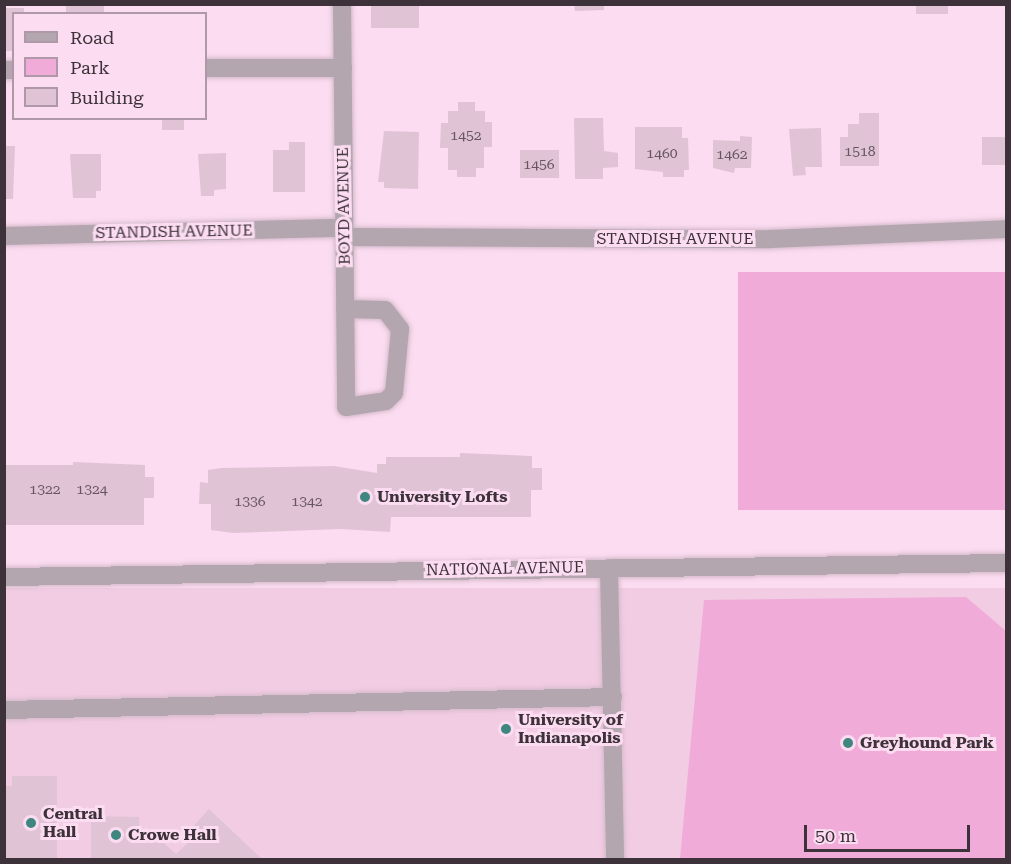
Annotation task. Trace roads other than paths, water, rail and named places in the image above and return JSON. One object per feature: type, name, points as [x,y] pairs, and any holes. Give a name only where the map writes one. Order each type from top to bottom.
[{"type":"street","name":"BOYD AVENUE","points":[[342,4],[343,232],[346,407],[386,400],[394,393],[400,328],[385,310],[345,309]]},
{"type":"street","points":[[207,68],[343,68]]},
{"type":"street","name":"STANDISH AVENUE","points":[[4,236],[343,232],[770,239],[1006,229]]},
{"type":"street","name":"NATIONAL AVENUE","points":[[4,577],[1006,563]]},
{"type":"street","points":[[609,568],[615,860]]},
{"type":"street","points":[[4,710],[613,698]]},
{"type":"place","name":"University Lofts","points":[[365,497]]},
{"type":"place","name":"University of Indianapolis","points":[[506,729]]},
{"type":"place","name":"Greyhound Park","points":[[848,743]]},
{"type":"place","name":"Central Hall","points":[[31,823]]},
{"type":"place","name":"Crowe Hall","points":[[116,835]]}]
